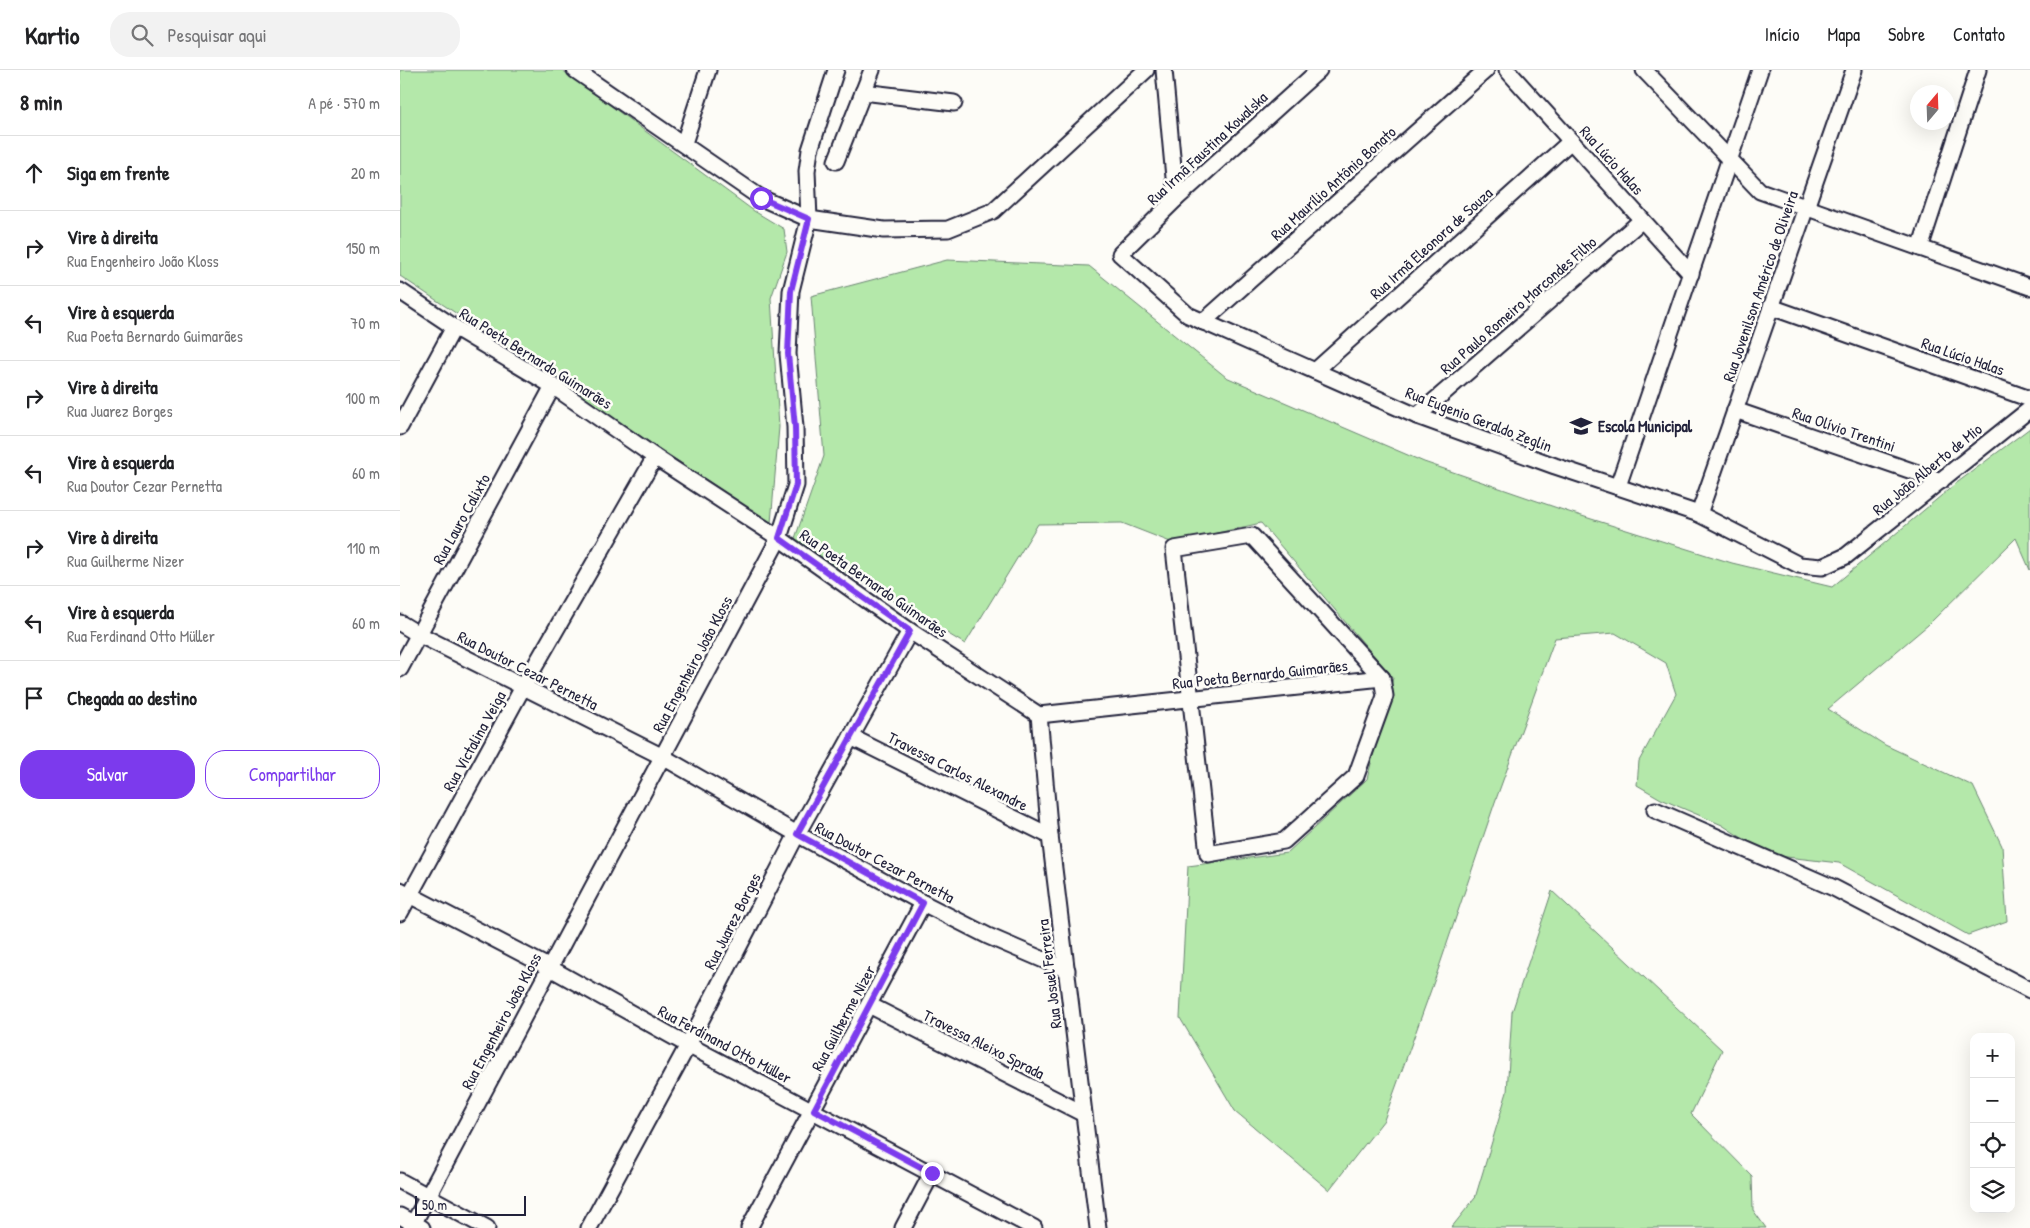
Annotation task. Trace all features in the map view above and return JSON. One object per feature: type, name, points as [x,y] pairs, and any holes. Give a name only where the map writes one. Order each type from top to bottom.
[{"type":"street","points":[[684,144],[708,70]]},
{"type":"street","name":"Rua Engenheiro João Kloss","points":[[416,1227],[428,1196],[779,538],[796,485],[795,427],[788,354],[791,291],[809,219],[807,171],[810,150],[836,70]]},
{"type":"street","points":[[836,161],[872,70]]},
{"type":"street","points":[[579,71],[761,198],[809,219],[884,230],[948,229],[993,211],[1146,70]]},
{"type":"street","points":[[1164,70],[1176,199]]},
{"type":"street","name":"Rua Irmã Faustina Kowalska","points":[[1120,254],[1176,199],[1319,70]]},
{"type":"street","name":"Rua Maurílio Antônio Bonato","points":[[1203,322],[1486,70]]},
{"type":"street","name":"Rua Lúcio Halas","points":[[1507,70],[1691,274]]},
{"type":"street","points":[[1644,70],[1760,191],[2030,287]]},
{"type":"street","points":[[1618,486],[1760,70]]},
{"type":"street","name":"Rua Jovenilson Américo de Oliveira","points":[[1699,514],[1854,70]]},
{"type":"street","points":[[1920,248],[1978,70]]},
{"type":"street","points":[[863,92],[954,104]]},
{"type":"street","name":"Rua Irmã Eleonora de Souza","points":[[1315,371],[1571,141]]},
{"type":"street","name":"Rua Paulo Romeiro Marcondes Filho","points":[[1417,416],[1642,220]]},
{"type":"street","name":"Rua Eugenio Geraldo Zeglin","points":[[1120,254],[1188,315],[1417,416],[1555,466],[1699,514],[1800,565],[1822,567],[1846,556]]},
{"type":"street","name":"Rua Poeta Bernardo Guimarães","points":[[400,291],[454,327],[553,386],[655,457],[779,538],[910,631],[1039,715],[1382,678]]},
{"type":"street","name":"Rua Lúcio Halas","points":[[1771,307],[2030,399]]},
{"type":"street","points":[[400,427],[454,327]]},
{"type":"street","name":"Rua Lauro Calixto","points":[[400,669],[553,386]]},
{"type":"street","name":"Rua João Alberto de Mio","points":[[1846,556],[2030,409]]},
{"type":"street","name":"Rua Olívio Trentini","points":[[1735,410],[1940,480]]},
{"type":"street","name":"Rua Victalina Veiga","points":[[400,913],[405,893],[655,457]]},
{"type":"street","points":[[1252,536],[1382,678],[1384,696],[1356,776],[1284,841],[1208,854],[1174,549],[1252,536]]},
{"type":"street","name":"Rua Doutor Cezar Pernetta","points":[[400,623],[418,634],[663,757],[797,834],[923,903],[988,936],[1067,970]]},
{"type":"street","name":"Rua Juarez Borges","points":[[589,1228],[688,1045],[797,834],[910,631]]},
{"type":"street","name":"Rua Josuel Ferreira","points":[[1039,715],[1050,836],[1067,970],[1082,1113],[1098,1228]]},
{"type":"street","name":"Travessa Carlos Alexandre","points":[[851,736],[1050,836]]},
{"type":"street","points":[[1654,810],[1834,888],[2030,990]]},
{"type":"street","name":"Rua Ferdinand Otto Müller","points":[[405,893],[550,968],[688,1045],[1034,1228]]},
{"type":"street","name":"Rua Guilherme Nizer","points":[[749,1228],[814,1110],[923,903]]},
{"type":"street","name":"Travessa Aleixo Sprada","points":[[869,1005],[1082,1113]]},
{"type":"street","points":[[903,1228],[932,1173]]},
{"type":"street","points":[[400,1182],[487,1228]]},
{"type":"street","points":[[400,1216],[416,1227]]},
{"type":"green space","points":[[400,70],[562,70],[754,211],[784,229],[787,252],[771,298],[779,427],[771,523],[400,276]]},
{"type":"green space","points":[[947,260],[1089,266],[1226,377],[1424,462],[1569,512],[1732,563],[1832,587],[1954,485],[2030,428],[2030,570],[2016,538],[1928,625],[1828,709],[1885,745],[1973,786],[2002,846],[2007,921],[1968,935],[1839,863],[1778,856],[1756,847],[1722,825],[1661,799],[1637,785],[1639,761],[1676,694],[1666,663],[1615,633],[1555,638],[1495,802],[1436,976],[1384,1120],[1329,1190],[1235,1111],[1180,1018],[1188,866],[1287,853],[1367,779],[1393,678],[1261,523],[1173,543],[1122,523],[1038,524],[965,644],[794,541],[824,456],[811,296]]},
{"type":"green space","points":[[1552,891],[1722,1050],[1691,1114],[1752,1176],[1753,1210],[1766,1228],[1451,1228],[1475,1198],[1507,1092],[1512,1012]]},
{"type":"place","name":"Escola Municipal","points":[[1581,426]]},
{"type":"route","points":[[761,198],[809,219],[791,291],[788,354],[795,427],[796,485],[779,538],[910,631],[797,834],[923,903],[814,1110],[932,1173]]}]
